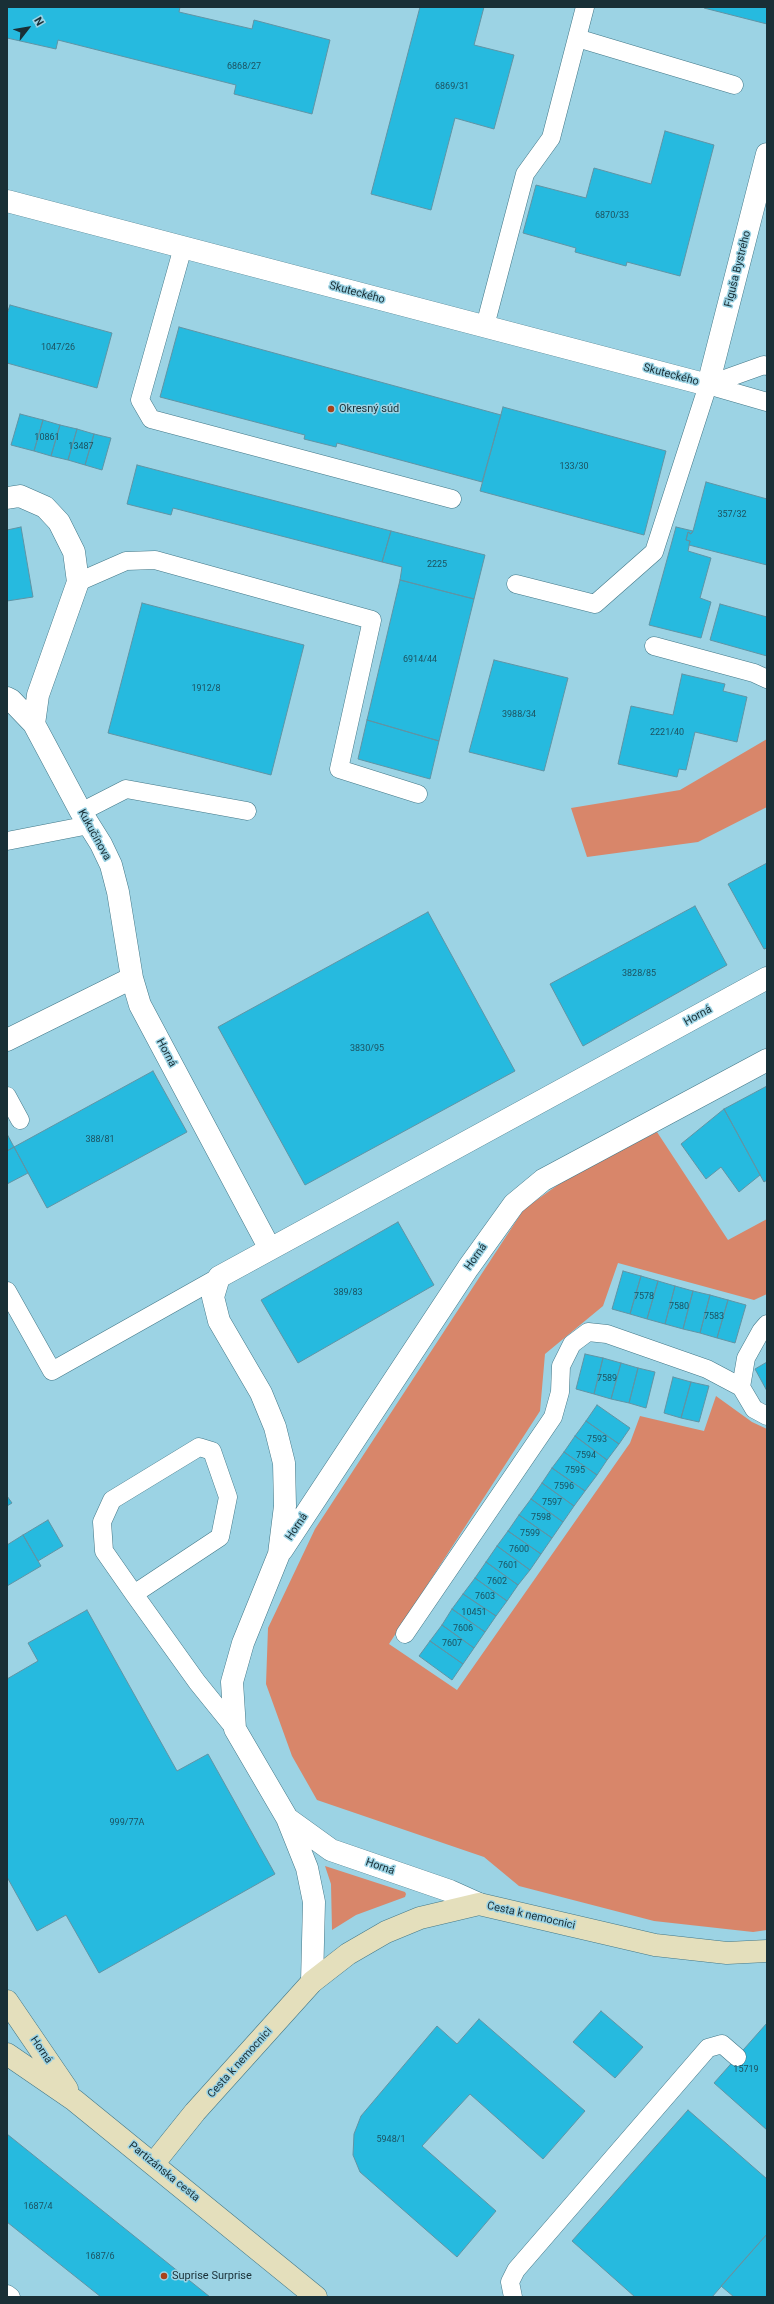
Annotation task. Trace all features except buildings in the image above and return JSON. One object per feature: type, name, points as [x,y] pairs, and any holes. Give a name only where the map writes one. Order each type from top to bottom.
[{"type":"street","name":"Figuša Bystrého","points":[[708,384],[767,154]]},
{"type":"street","name":"Skuteckého","points":[[7,201],[708,384]]},
{"type":"street","points":[[7,498],[20,496],[45,507],[59,522],[74,552],[78,582],[38,695],[34,724]]},
{"type":"street","name":"Kukučínova","points":[[7,698],[11,700],[34,724],[111,866],[118,892],[132,978]]},
{"type":"street","points":[[7,1040],[132,978]]},
{"type":"street","name":"Horná","points":[[132,978],[140,1005],[270,1249]]},
{"type":"street","name":"Horná","points":[[279,1554],[285,1506],[284,1464],[275,1427],[261,1393],[219,1321],[213,1297],[219,1277],[767,978]]},
{"type":"street","name":"Horná","points":[[312,1982],[314,1902],[307,1868],[287,1818],[235,1729],[232,1682],[243,1643],[279,1554],[468,1268],[514,1204],[543,1180],[767,1060]]},
{"type":"street","name":"Horná","points":[[287,1818],[331,1850],[450,1891],[479,1904]]},
{"type":"street","name":"Cesta k nemocnici","points":[[154,2163],[195,2112],[312,1982],[348,1954],[386,1932],[420,1918],[479,1904],[655,1945],[727,1953],[767,1951]]},
{"type":"street","name":"Horná","points":[[7,2001],[74,2100]]},
{"type":"street","name":"Partizánska cesta","points":[[7,2054],[74,2100],[154,2163],[316,2297]]},
{"type":"lane","points":[[485,326],[525,174],[551,138],[584,7]]},
{"type":"lane","points":[[577,38],[734,85]]},
{"type":"lane","points":[[183,247],[140,400],[151,419],[452,499]]},
{"type":"lane","points":[[708,384],[764,365],[767,366]]},
{"type":"lane","points":[[708,384],[767,402]]},
{"type":"lane","points":[[516,584],[595,604],[654,552],[708,384]]},
{"type":"lane","points":[[78,582],[126,561],[155,560],[372,620],[339,769],[418,794]]},
{"type":"lane","points":[[654,646],[754,673],[767,678]]},
{"type":"lane","points":[[7,841],[85,819],[126,789],[247,811]]},
{"type":"lane","points":[[7,1096],[20,1120]]},
{"type":"lane","points":[[7,1291],[52,1371],[219,1277]]},
{"type":"lane","points":[[741,1387],[746,1358],[761,1331],[767,1324]]},
{"type":"lane","points":[[405,1634],[553,1417],[560,1392],[561,1366],[572,1344],[588,1332],[607,1334],[707,1369],[741,1387],[754,1409],[767,1416]]},
{"type":"lane","points":[[134,1594],[220,1537],[228,1497],[212,1451],[199,1447],[112,1500],[102,1522],[104,1552],[134,1594],[197,1682],[235,1729]]},
{"type":"lane","points":[[512,2297],[510,2282],[516,2270],[708,2048],[722,2044],[737,2057]]},
{"type":"lane","points":[[7,2294],[11,2297]]},
{"type":"shaded area","points":[[767,739],[767,807],[698,842],[587,857],[571,808],[680,790]]},
{"type":"shaded area","points":[[657,1132],[728,1240],[767,1219],[767,1294],[754,1300],[618,1263],[603,1306],[545,1354],[540,1411],[389,1644],[457,1690],[630,1443],[640,1416],[704,1431],[716,1396],[752,1422],[767,1429],[767,1930],[753,1932],[654,1921],[519,1886],[484,1857],[317,1800],[292,1756],[266,1684],[268,1628],[315,1529],[524,1209],[569,1177]]},
{"type":"shaded area","points":[[325,1866],[405,1892],[405,1897],[356,1915],[332,1930],[331,1884]]},
{"type":"place","name":"Okresný súd","points":[[331,409]]},
{"type":"place","name":"Suprise Surprise","points":[[164,2276]]}]
